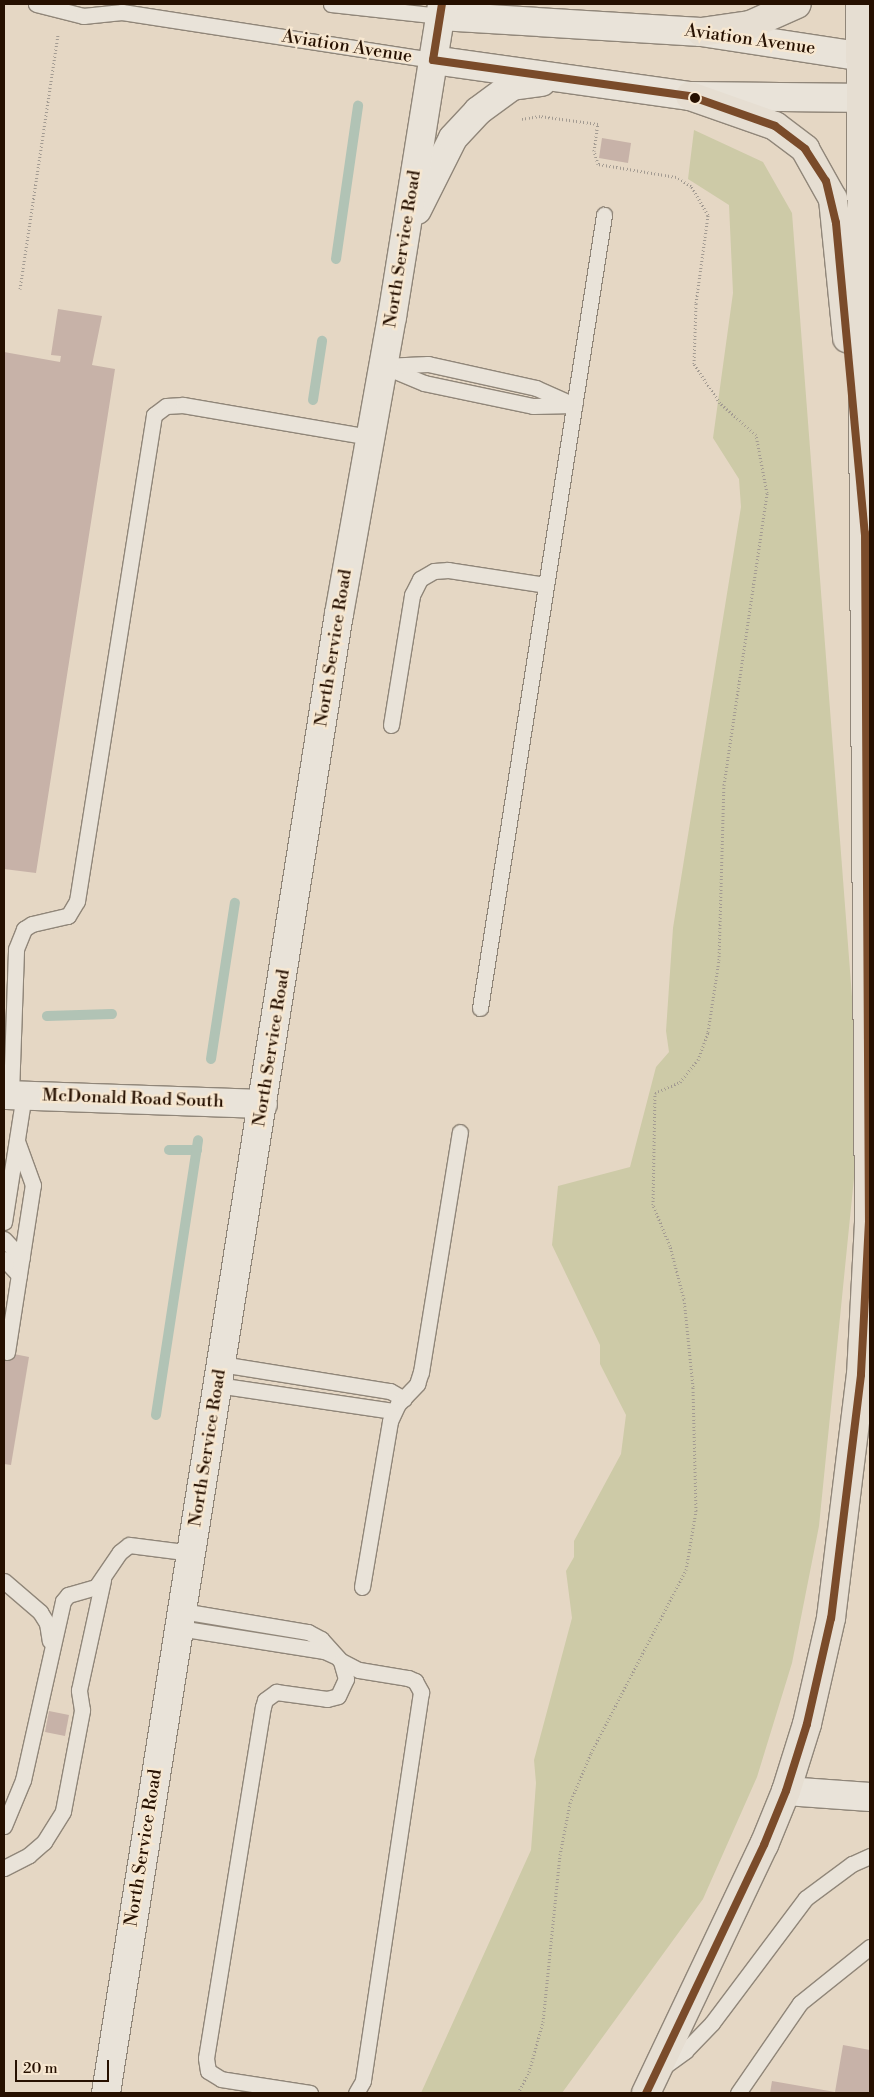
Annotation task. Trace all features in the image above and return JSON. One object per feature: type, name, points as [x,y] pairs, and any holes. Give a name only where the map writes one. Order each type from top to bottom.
[{"type":"main road","points":[[701,32],[750,25],[797,4]]},
{"type":"main road","points":[[646,2093],[659,2070],[744,1890],[786,1791],[807,1724],[831,1618],[861,1374],[870,1223],[865,533],[866,58],[860,4]]},
{"type":"main road","points":[[690,96],[786,133],[805,149],[826,181],[836,223],[865,533]]},
{"type":"street","points":[[533,4],[584,25]]},
{"type":"street","name":"Aviation Avenue","points":[[441,10],[584,25],[701,32],[866,58]]},
{"type":"street","name":"North Service Road","points":[[106,2093],[338,624],[406,233],[441,10]]},
{"type":"street","name":"Aviation Avenue","points":[[433,60],[690,96],[866,97]]},
{"type":"street","points":[[406,233],[453,138],[478,111],[512,86],[569,78]]},
{"type":"street","name":"McDonald Road South","points":[[13,1095],[263,1104]]},
{"type":"street","points":[[786,1791],[870,1797]]},
{"type":"lane","points":[[36,4],[57,12],[83,16],[122,12]]},
{"type":"lane","points":[[105,4],[122,12]]},
{"type":"lane","name":"Aviation Avenue","points":[[331,4],[441,10]]},
{"type":"lane","name":"Aviation Avenue","points":[[122,12],[433,60]]},
{"type":"lane","points":[[480,1008],[604,215]]},
{"type":"lane","points":[[383,366],[424,383],[533,406],[574,405]]},
{"type":"lane","points":[[7,1352],[33,1186],[17,1141],[13,1095],[16,949],[24,929],[32,924],[68,916],[77,901],[154,415],[166,406],[183,405],[370,437]]},
{"type":"lane","points":[[391,725],[412,595],[420,579],[434,570],[448,570],[546,585]]},
{"type":"lane","points":[[362,1588],[393,1411],[417,1384],[421,1372],[460,1132]]},
{"type":"lane","points":[[4,1162],[17,1141]]},
{"type":"lane","points":[[17,1141],[5,1204],[4,1220],[25,1241]]},
{"type":"lane","points":[[5,1204],[28,1225]]},
{"type":"lane","points":[[4,1239],[22,1258]]},
{"type":"lane","points":[[4,1259],[19,1275]]},
{"type":"lane","points":[[219,1375],[390,1391],[404,1399]]},
{"type":"lane","points":[[219,1375],[393,1411]]},
{"type":"lane","points":[[4,1826],[23,1780],[64,1600],[68,1595],[96,1587],[103,1580],[120,1552],[129,1545],[192,1553]]},
{"type":"lane","points":[[4,1868],[29,1855],[44,1842],[63,1811],[82,1710],[79,1690],[103,1580]]},
{"type":"lane","points":[[4,1581],[40,1612],[47,1623],[51,1655]]},
{"type":"lane","points":[[181,1619],[308,1632],[321,1639],[339,1660],[346,1679],[338,1696],[327,1699],[276,1692],[265,1700],[206,2058],[208,2071],[221,2079],[310,2093]]},
{"type":"lane","points":[[339,1660],[359,1670],[408,1678],[415,1681],[421,1692],[363,2081],[356,2093]]},
{"type":"lane","points":[[659,2070],[685,2051],[712,2023],[806,1898],[852,1864],[870,1856]]},
{"type":"lane","points":[[738,2093],[800,2003],[870,1947]]},
{"type":"path","points":[[20,289],[59,30]]},
{"type":"path","points":[[516,119],[540,116],[598,124],[594,152],[598,164],[676,177],[691,186],[708,215],[696,303],[694,364],[720,403],[756,435],[767,493],[724,785],[719,960],[708,1032],[698,1060],[680,1082],[655,1093],[653,1205],[670,1246],[684,1299],[693,1387],[696,1511],[686,1570],[591,1753],[570,1803],[560,1855],[543,2022],[529,2072],[518,2093]]},
{"type":"shaded area","points":[[694,130],[763,162],[792,213],[854,1023],[854,1178],[819,1526],[792,1663],[757,1777],[703,1899],[562,2093],[421,2093],[531,1850],[536,1783],[534,1760],[572,1618],[566,1571],[574,1557],[574,1541],[621,1454],[626,1415],[600,1364],[600,1345],[552,1245],[558,1186],[630,1167],[656,1067],[669,1052],[666,1031],[673,928],[741,507],[739,479],[713,438],[733,293],[729,205],[688,179]]},
{"type":"building","points":[[602,138],[631,143],[628,163],[599,158]]},
{"type":"building","points":[[58,309],[102,316],[92,365],[115,369],[36,873],[4,869],[4,352],[60,362],[61,356],[51,355]]},
{"type":"building","points":[[4,1352],[29,1357],[11,1465],[4,1464]]},
{"type":"building","points":[[49,1711],[69,1715],[65,1736],[45,1732]]},
{"type":"building","points":[[843,2045],[870,2050],[870,2093],[770,2093],[772,2081],[835,2092]]},
{"type":"waterway","points":[[336,259],[358,106]]},
{"type":"waterway","points":[[313,400],[322,341]]},
{"type":"waterway","points":[[211,1059],[235,903]]},
{"type":"waterway","points":[[47,1016],[112,1014]]},
{"type":"waterway","points":[[156,1415],[198,1140]]},
{"type":"waterway","points":[[169,1150],[197,1150]]},
{"type":"transit line","points":[[433,60],[442,4]]},
{"type":"transit line","points":[[433,60],[690,96],[775,126],[805,149],[826,181],[836,223],[865,533],[869,1221],[861,1375],[831,1618],[807,1724],[786,1791],[764,1845],[646,2093]]}]
